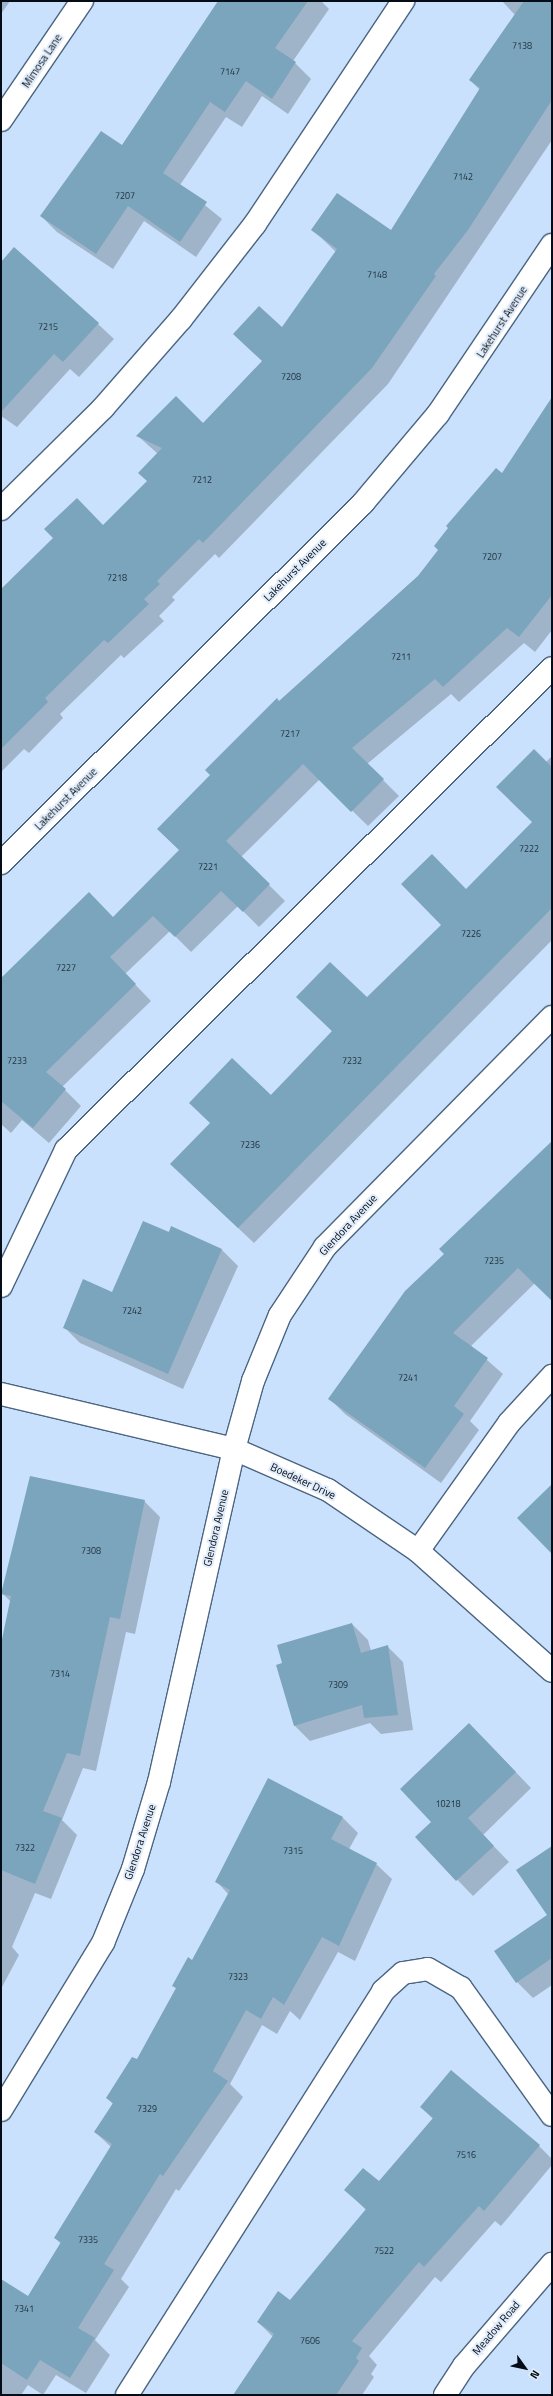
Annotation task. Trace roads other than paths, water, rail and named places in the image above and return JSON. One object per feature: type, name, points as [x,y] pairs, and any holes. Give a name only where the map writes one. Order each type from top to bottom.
[{"type":"street","name":"Mimosa Lane","points":[[1,120],[82,1]]},
{"type":"street","points":[[1,509],[103,408],[186,313],[255,224],[403,1]]},
{"type":"street","name":"Lakehurst Avenue","points":[[1,864],[363,503],[438,414],[552,245]]},
{"type":"street","points":[[1,1286],[66,1150],[552,668]]},
{"type":"street","name":"Glendora Avenue","points":[[1,2110],[103,1942],[133,1869],[159,1782],[234,1449],[253,1381],[280,1315],[325,1247],[552,1017]]},
{"type":"street","points":[[418,1550],[509,1423],[552,1376]]},
{"type":"street","name":"Boedeker Drive","points":[[1,1394],[234,1449],[328,1490],[418,1550],[552,1671]]},
{"type":"street","points":[[127,2395],[383,1991],[403,1973],[428,1969],[461,1988],[552,2115]]},
{"type":"street","name":"Meadow Road","points":[[445,2395],[469,2360],[552,2264]]}]
